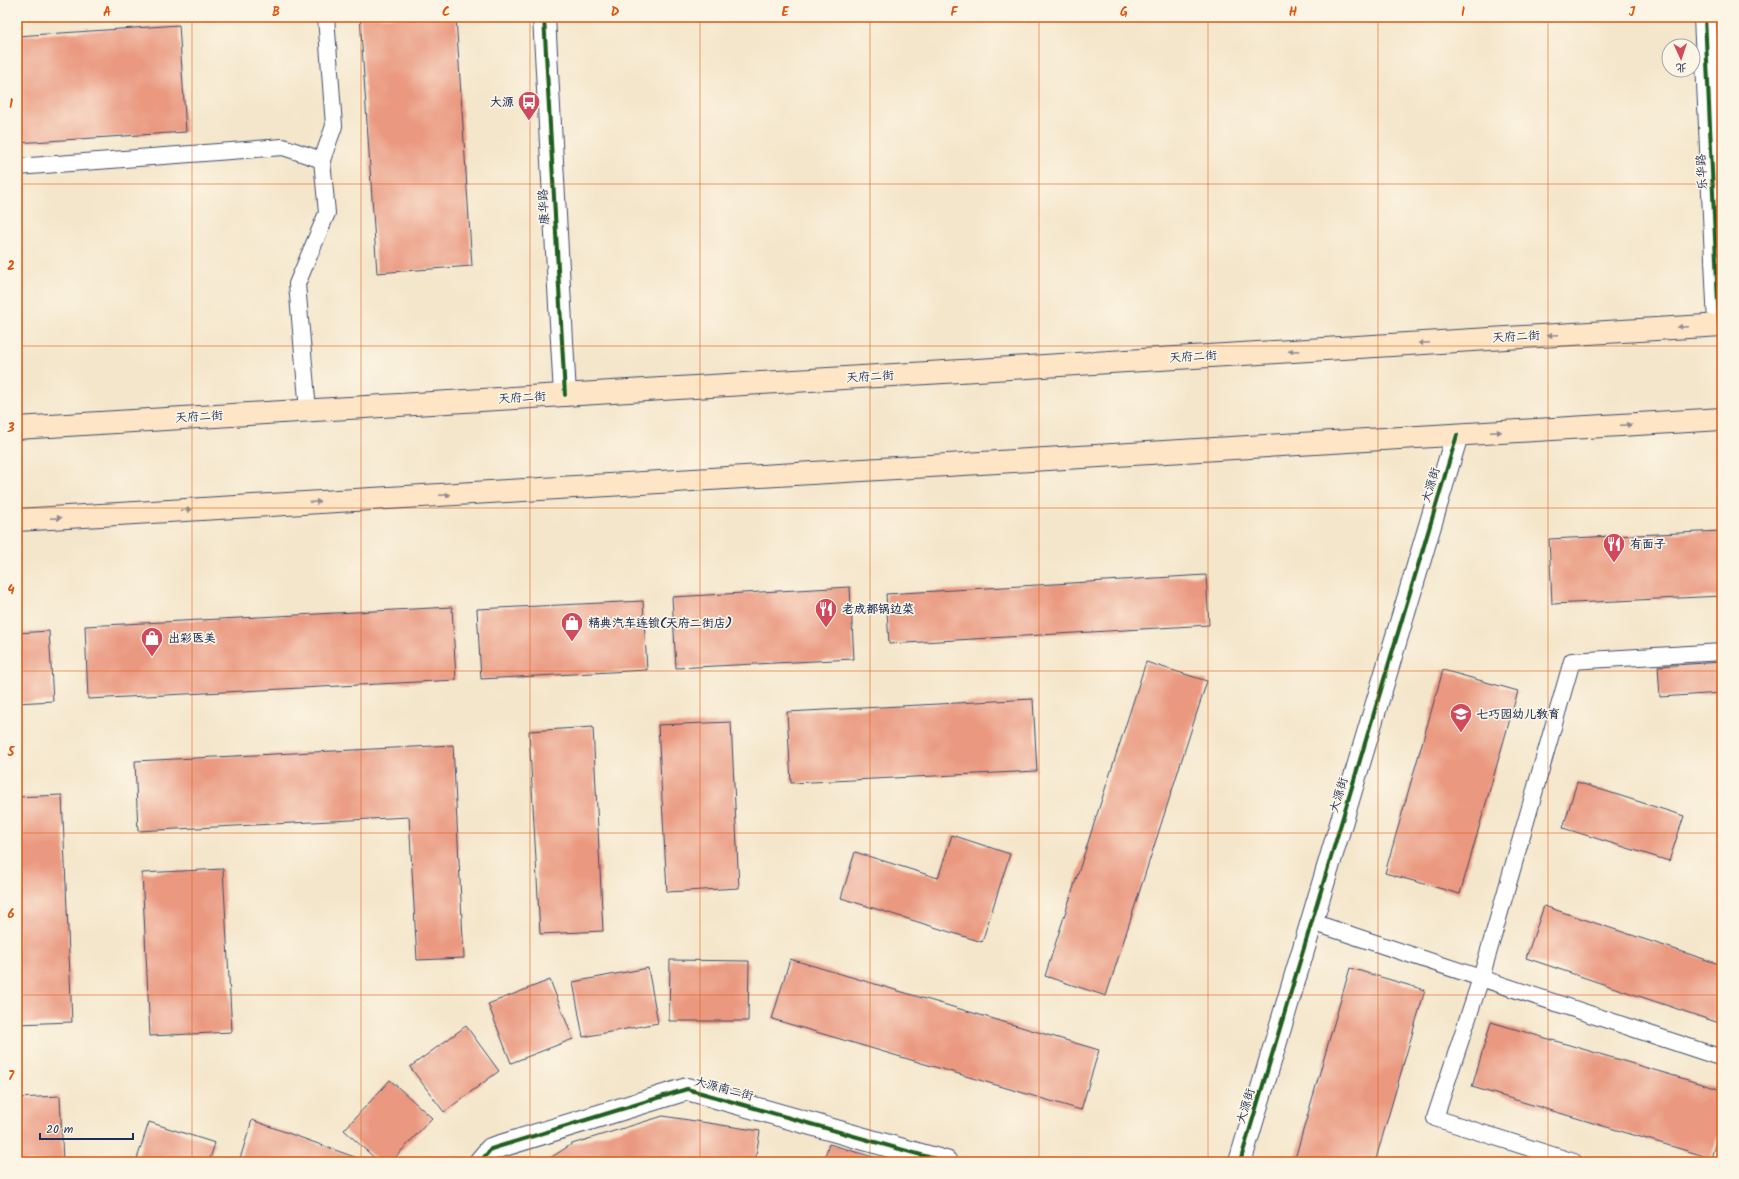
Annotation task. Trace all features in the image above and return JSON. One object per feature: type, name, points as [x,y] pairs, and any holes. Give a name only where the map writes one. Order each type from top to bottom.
[{"type":"main road","name":"天府二街","points":[[17,428],[1721,325]]},
{"type":"main road","points":[[17,520],[1722,419]]},
{"type":"street","name":"康华路","points":[[544,17],[565,395]]},
{"type":"street","name":"乐华路","points":[[1705,17],[1721,325]]},
{"type":"street","name":"大源街","points":[[1240,1162],[1457,435]]},
{"type":"street","name":"大源南二街","points":[[480,1162],[491,1150],[687,1089],[946,1162]]},
{"type":"lane","points":[[308,411],[298,284],[327,213],[322,160],[334,126],[326,17]]},
{"type":"lane","points":[[17,167],[283,147],[322,160]]},
{"type":"lane","points":[[1574,1162],[1436,1118],[1481,978],[1572,661],[1722,652]]},
{"type":"lane","points":[[1312,922],[1722,1058]]},
{"type":"building","points":[[360,17],[456,17],[472,266],[377,273]]},
{"type":"building","points":[[179,25],[186,132],[17,143],[17,36]]},
{"type":"building","points":[[1722,531],[1722,596],[1552,604],[1549,539]]},
{"type":"building","points":[[1206,575],[1209,625],[889,644],[886,594]]},
{"type":"building","points":[[850,587],[854,659],[676,668],[672,597]]},
{"type":"building","points":[[643,601],[647,670],[481,679],[477,609]]},
{"type":"building","points":[[452,607],[456,680],[88,699],[85,626]]},
{"type":"building","points":[[49,631],[53,701],[17,703],[17,633]]},
{"type":"building","points":[[1146,662],[1207,681],[1106,996],[1045,976]]},
{"type":"building","points":[[1722,662],[1722,693],[1660,697],[1658,666]]},
{"type":"building","points":[[1443,670],[1518,691],[1460,894],[1385,873]]},
{"type":"building","points":[[1033,699],[1037,771],[791,783],[787,712]]},
{"type":"building","points":[[731,722],[739,888],[667,892],[658,725]]},
{"type":"building","points":[[593,727],[603,931],[540,934],[529,731]]},
{"type":"building","points":[[453,745],[464,958],[417,960],[409,817],[138,831],[135,761]]},
{"type":"building","points":[[1577,782],[1684,816],[1669,861],[1563,828]]},
{"type":"building","points":[[62,795],[72,1022],[17,1024],[17,797]]},
{"type":"building","points":[[952,835],[1010,854],[982,942],[841,898],[855,852],[938,878]]},
{"type":"building","points":[[223,869],[232,1032],[150,1036],[142,873]]},
{"type":"building","points":[[1544,906],[1719,964],[1722,955],[1722,1024],[1526,958]]},
{"type":"building","points":[[790,959],[1099,1050],[1081,1110],[772,1019]]},
{"type":"building","points":[[670,960],[749,961],[748,1021],[669,1021]]},
{"type":"building","points":[[648,968],[658,1023],[583,1037],[573,982]]},
{"type":"building","points":[[1350,968],[1425,990],[1375,1162],[1294,1162]]},
{"type":"building","points":[[550,980],[573,1039],[511,1063],[488,1004]]},
{"type":"building","points":[[1491,1022],[1722,1090],[1722,1122],[1711,1158],[1472,1087]]},
{"type":"building","points":[[466,1026],[499,1071],[444,1112],[410,1067]]},
{"type":"building","points":[[390,1080],[432,1118],[391,1162],[379,1162],[344,1130]]},
{"type":"building","points":[[60,1096],[63,1162],[17,1162],[17,1098]]},
{"type":"building","points":[[663,1116],[760,1131],[755,1162],[544,1162],[572,1144]]},
{"type":"building","points":[[252,1120],[360,1159],[359,1162],[239,1162]]},
{"type":"building","points":[[149,1122],[215,1143],[209,1162],[136,1162]]},
{"type":"building","points":[[829,1144],[890,1162],[823,1162]]},
{"type":"cycle path","points":[[544,17],[565,395]]},
{"type":"cycle path","points":[[1705,17],[1719,325]]},
{"type":"cycle path","points":[[1240,1162],[1457,435]]},
{"type":"cycle path","points":[[480,1162],[491,1149],[687,1089],[946,1162]]},
{"type":"place","name":"大源","points":[[529,122]]},
{"type":"place","name":"有面子","points":[[1614,564]]},
{"type":"place","name":"老成都锅边菜","points":[[826,628]]},
{"type":"place","name":"精典汽车连锁(天府二街店)","points":[[572,642]]},
{"type":"place","name":"出彩医美","points":[[152,658]]},
{"type":"place","name":"七巧园幼儿教育","points":[[1461,734]]}]
